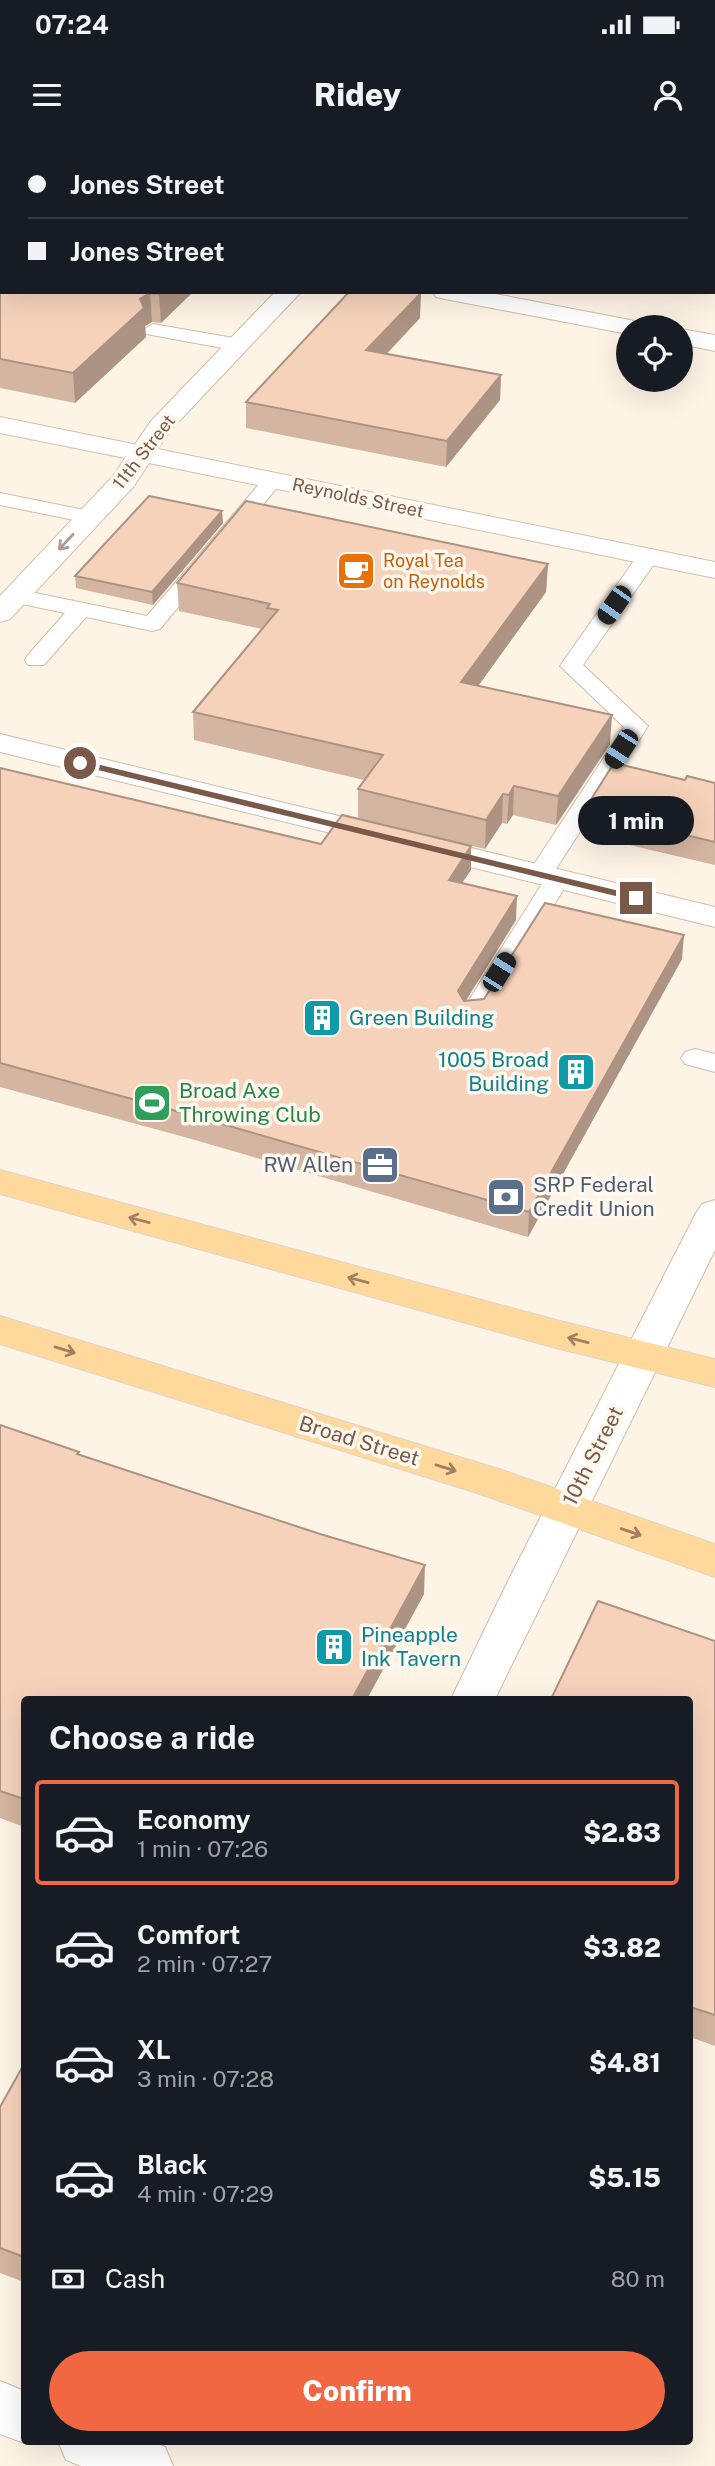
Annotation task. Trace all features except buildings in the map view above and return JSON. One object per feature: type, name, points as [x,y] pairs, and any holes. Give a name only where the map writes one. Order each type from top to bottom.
[{"type":"main road","points":[[0,1182],[715,1373]]},
{"type":"main road","name":"Broad Street","points":[[0,1330],[474,1477],[715,1561]]},
{"type":"street","name":"11th Street","points":[[8,604],[124,480],[160,427],[287,294]]},
{"type":"street","points":[[455,294],[616,324]]},
{"type":"street","points":[[693,339],[715,343]]},
{"type":"street","name":"Reynolds Street","points":[[0,425],[715,570]]},
{"type":"street","points":[[0,743],[715,917]]},
{"type":"street","name":"10th Street","points":[[474,1696],[715,1213]]},
{"type":"street","points":[[0,2407],[21,2416]]},
{"type":"lane","points":[[153,330],[239,345]]},
{"type":"lane","points":[[8,604],[81,609],[152,624],[273,480]]},
{"type":"lane","points":[[0,499],[89,517]]},
{"type":"lane","points":[[472,1016],[636,726],[571,666],[648,557]]},
{"type":"lane","points":[[36,660],[81,609]]},
{"type":"place","name":"Royal Tea on Reynolds","points":[[356,571]]},
{"type":"place","name":"Green Building","points":[[322,1018]]},
{"type":"place","name":"1005 Broad Building","points":[[576,1072]]},
{"type":"place","name":"Broad Axe Throwing Club","points":[[152,1103]]},
{"type":"place","name":"RW Allen","points":[[380,1165]]},
{"type":"place","name":"SRP Federal Credit Union","points":[[506,1197]]},
{"type":"place","name":"Pineapple Ink Tavern","points":[[334,1647]]},
{"type":"route","points":[[80,763],[636,898]]}]
